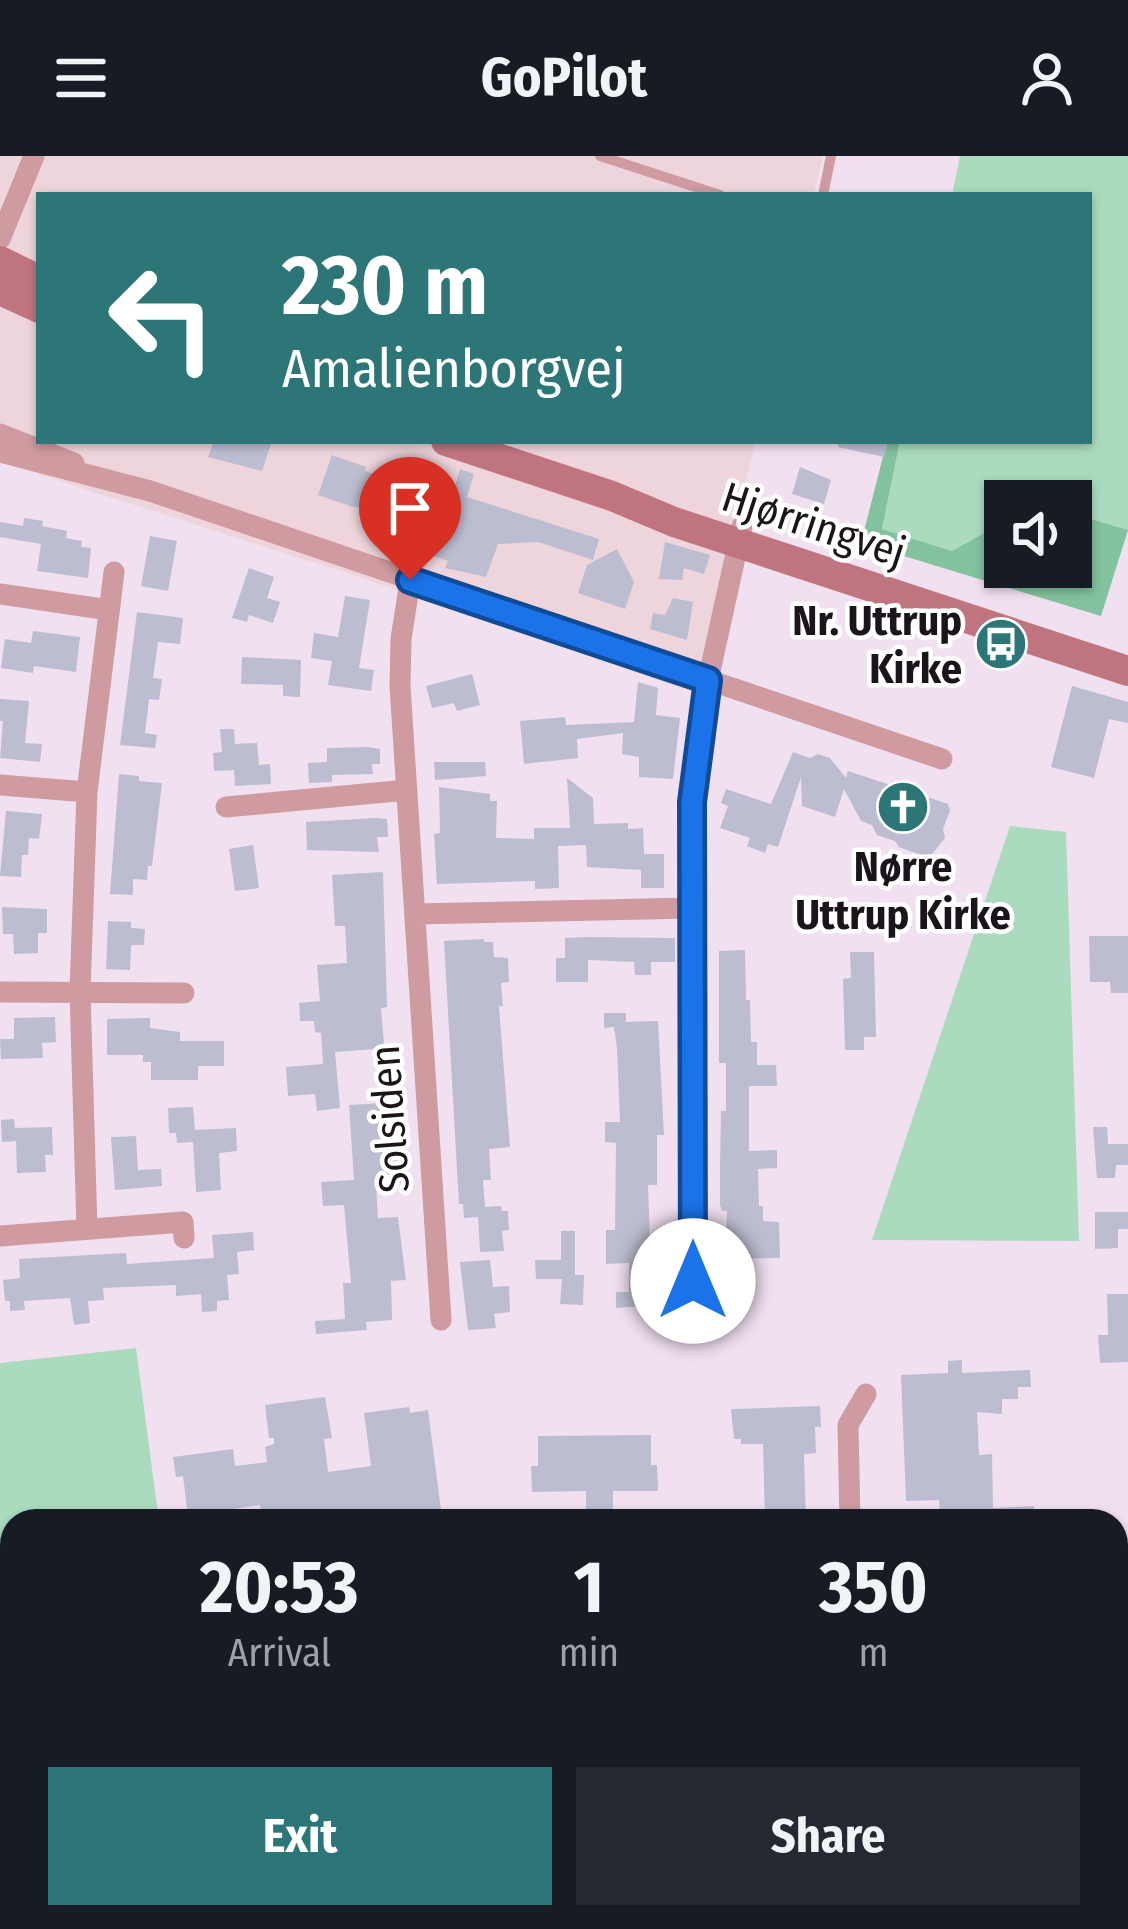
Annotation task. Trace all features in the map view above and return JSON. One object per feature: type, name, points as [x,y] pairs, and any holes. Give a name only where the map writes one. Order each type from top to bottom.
[{"type":"main road","points":[[2,256],[36,278]]},
{"type":"main road","points":[[2,256],[36,304]]},
{"type":"main road","name":"Hjørringvej","points":[[455,444],[1128,652]]},
{"type":"main road","name":"Hjørringvej","points":[[741,535],[1128,671]]},
{"type":"street","points":[[2,256],[34,156]]},
{"type":"street","points":[[0,434],[46,449],[102,476],[942,759]]},
{"type":"street","points":[[0,452],[102,476]]},
{"type":"street","points":[[693,1281],[692,802],[708,680],[741,535]]},
{"type":"street","points":[[87,1229],[80,992],[87,792],[114,572]]},
{"type":"street","name":"Solsiden","points":[[410,580],[401,638],[407,790],[441,1320]]},
{"type":"street","points":[[0,594],[109,610]]},
{"type":"street","points":[[0,785],[87,792]]},
{"type":"street","points":[[226,807],[407,790]]},
{"type":"street","points":[[415,914],[691,908]]},
{"type":"street","points":[[0,992],[184,993]]},
{"type":"street","points":[[0,1236],[183,1222],[184,1238]]},
{"type":"street","points":[[850,1509],[848,1425],[866,1394]]},
{"type":"lane","points":[[600,156],[711,192]]},
{"type":"lane","points":[[824,192],[831,156]]},
{"type":"shaded area","points":[[0,156],[823,156],[815,192],[36,192],[36,444],[755,444],[693,692],[347,573],[0,462]]},
{"type":"green space","points":[[960,156],[1128,156],[1128,530],[1092,519],[1092,480],[984,480],[984,533],[952,551],[882,529],[899,444],[1092,444],[1092,192],[953,192]]},
{"type":"green space","points":[[886,444],[899,444],[882,529],[952,551],[984,533],[984,580],[861,543]]},
{"type":"green space","points":[[1092,519],[1128,530],[1101,616],[1009,588],[1092,588]]},
{"type":"green space","points":[[1010,826],[1066,832],[1079,1241],[872,1240]]},
{"type":"green space","points":[[136,1348],[157,1509],[0,1509],[0,1363]]},
{"type":"building","points":[[213,444],[271,444],[262,471],[208,457]]},
{"type":"building","points":[[838,444],[887,444],[884,457]]},
{"type":"building","points":[[332,455],[451,499],[460,469],[474,474],[467,497],[599,539],[593,560],[538,542],[498,544],[486,577],[445,568],[448,561],[405,546],[416,512],[363,494],[359,507],[318,495]]},
{"type":"building","points":[[800,467],[831,480],[824,504],[792,494]]},
{"type":"building","points":[[24,518],[67,531],[66,538],[91,548],[88,578],[37,571],[41,544],[0,537],[0,522],[23,526]]},
{"type":"building","points":[[150,536],[177,541],[168,591],[141,586]]},
{"type":"building","points":[[665,542],[710,555],[704,574],[684,568],[682,580],[659,579]]},
{"type":"building","points":[[617,549],[634,582],[625,609],[578,593],[587,565]]},
{"type":"building","points":[[249,568],[274,577],[267,598],[280,602],[273,623],[249,615],[247,622],[232,618]]},
{"type":"building","points":[[345,596],[370,600],[359,668],[374,670],[371,691],[328,685],[332,661],[311,658],[314,633],[338,637]]},
{"type":"building","points":[[673,598],[693,602],[687,640],[650,629],[653,613],[665,615]]},
{"type":"building","points":[[137,612],[183,618],[180,644],[158,642],[153,678],[162,679],[159,700],[149,699],[145,733],[157,735],[155,748],[120,745]]},
{"type":"building","points":[[33,631],[80,637],[76,672],[34,666],[33,673],[1,668],[5,639],[31,643]]},
{"type":"building","points":[[242,657],[301,660],[300,697],[283,696],[283,685],[241,684]]},
{"type":"building","points":[[472,674],[480,705],[457,711],[454,703],[432,708],[426,686]]},
{"type":"building","points":[[638,682],[658,688],[656,715],[680,718],[673,779],[639,777],[639,757],[622,754],[623,733],[577,739],[578,758],[524,764],[520,721],[565,717],[566,725],[634,722]]},
{"type":"building","points":[[1072,686],[1128,702],[1128,723],[1109,719],[1094,778],[1051,767]]},
{"type":"building","points":[[0,699],[29,701],[25,743],[42,744],[40,762],[0,758]]},
{"type":"building","points":[[220,729],[234,729],[235,744],[257,743],[259,765],[270,764],[271,784],[235,786],[234,770],[214,771],[213,753],[222,752]]},
{"type":"building","points":[[327,748],[380,749],[380,764],[372,764],[373,774],[332,775],[332,782],[309,783],[308,763],[327,762]]},
{"type":"building","name":"Nørre Uttrup Kirke","points":[[793,752],[830,758],[846,778],[848,771],[948,804],[945,838],[929,858],[899,847],[861,821],[844,789],[835,817],[802,806],[801,777],[778,847],[768,844],[765,853],[747,846],[750,838],[720,828],[728,806],[721,803],[726,789],[771,804]]},
{"type":"building","points":[[434,762],[485,762],[486,776],[435,780]]},
{"type":"building","points":[[119,774],[162,783],[152,866],[148,866],[147,880],[133,879],[133,895],[110,894]]},
{"type":"building","points":[[567,778],[593,798],[594,824],[628,823],[628,829],[643,828],[644,854],[664,854],[664,888],[641,888],[641,870],[587,867],[586,845],[558,846],[559,888],[535,889],[535,881],[437,884],[434,834],[440,833],[439,787],[490,794],[490,801],[497,801],[496,838],[534,839],[534,828],[570,828]]},
{"type":"building","points":[[6,811],[42,814],[39,839],[29,838],[28,855],[22,855],[21,877],[0,876]]},
{"type":"building","points":[[387,819],[388,837],[377,837],[379,852],[307,850],[306,822]]},
{"type":"building","points":[[253,845],[259,888],[235,891],[229,849]]},
{"type":"building","points":[[383,872],[384,1045],[335,1052],[340,1108],[317,1111],[315,1094],[288,1096],[286,1067],[323,1064],[321,1033],[315,1032],[314,1021],[300,1021],[299,1003],[320,1001],[317,965],[347,963],[345,926],[335,926],[332,875]]},
{"type":"building","points":[[2,907],[47,909],[47,933],[38,933],[38,953],[14,954],[13,934],[3,934]]},
{"type":"building","points":[[108,921],[131,922],[131,928],[145,929],[144,945],[131,945],[130,970],[106,969]]},
{"type":"building","points":[[1089,936],[1128,936],[1128,993],[1111,993],[1110,982],[1090,982]]},
{"type":"building","points":[[565,938],[675,938],[675,962],[651,962],[651,975],[635,975],[634,962],[588,960],[588,982],[556,982],[556,958],[565,958]]},
{"type":"building","points":[[444,941],[493,942],[494,957],[508,958],[509,982],[501,983],[503,1006],[499,1006],[510,1147],[489,1149],[491,1180],[483,1180],[485,1207],[501,1206],[508,1211],[509,1230],[502,1231],[504,1251],[480,1252],[478,1217],[464,1218],[463,1204],[459,1204]]},
{"type":"building","points":[[745,950],[751,1042],[757,1042],[757,1065],[776,1065],[777,1086],[749,1086],[749,1151],[777,1150],[777,1168],[758,1169],[759,1206],[763,1206],[763,1221],[779,1222],[780,1258],[725,1259],[727,1211],[720,1205],[720,1166],[726,1063],[719,1063],[719,951]]},
{"type":"building","points":[[850,952],[874,952],[876,1037],[864,1037],[864,1050],[845,1050],[843,979],[851,978]]},
{"type":"building","points":[[604,1013],[626,1013],[626,1022],[658,1021],[664,1135],[657,1135],[657,1185],[648,1185],[650,1243],[658,1243],[658,1279],[668,1279],[669,1304],[616,1308],[616,1292],[629,1292],[629,1263],[606,1264],[606,1230],[615,1230],[616,1143],[605,1142],[605,1122],[620,1122],[614,1027],[604,1028]]},
{"type":"building","points":[[55,1017],[56,1042],[42,1043],[43,1058],[1,1059],[0,1039],[14,1039],[14,1018]]},
{"type":"building","points":[[150,1018],[150,1028],[180,1032],[180,1041],[224,1041],[224,1066],[198,1066],[198,1080],[151,1080],[151,1062],[143,1062],[143,1055],[107,1055],[107,1019]]},
{"type":"building","points":[[386,1103],[389,1138],[397,1137],[401,1183],[376,1185],[378,1218],[398,1217],[406,1280],[391,1281],[392,1320],[366,1322],[367,1330],[316,1334],[315,1321],[345,1319],[343,1283],[351,1283],[344,1205],[323,1206],[321,1182],[354,1180],[349,1105]]},
{"type":"building","points":[[193,1107],[195,1130],[236,1128],[237,1151],[219,1153],[221,1190],[196,1192],[193,1142],[177,1143],[176,1133],[169,1133],[168,1108]]},
{"type":"building","points":[[14,1119],[15,1128],[52,1127],[53,1155],[45,1155],[46,1172],[17,1173],[16,1141],[2,1142],[1,1120]]},
{"type":"building","points":[[1093,1127],[1107,1127],[1108,1144],[1128,1144],[1128,1165],[1116,1165],[1115,1178],[1097,1178]]},
{"type":"building","points":[[136,1136],[138,1170],[161,1169],[162,1186],[115,1190],[111,1137]]},
{"type":"building","points":[[1095,1212],[1128,1212],[1128,1229],[1118,1229],[1118,1248],[1095,1249]]},
{"type":"building","points":[[561,1231],[575,1231],[575,1275],[584,1275],[583,1305],[560,1304],[562,1279],[536,1279],[535,1260],[561,1260]]},
{"type":"building","points":[[253,1232],[254,1250],[237,1252],[239,1274],[227,1275],[229,1300],[217,1301],[217,1311],[202,1312],[201,1294],[176,1296],[176,1285],[103,1288],[104,1300],[88,1301],[90,1323],[74,1325],[70,1298],[24,1301],[25,1310],[10,1311],[10,1301],[5,1301],[3,1280],[20,1278],[19,1259],[126,1253],[127,1264],[214,1258],[212,1235]]},
{"type":"building","points":[[490,1260],[493,1287],[509,1286],[510,1312],[494,1314],[496,1328],[468,1330],[460,1262]]},
{"type":"building","points":[[1107,1294],[1128,1294],[1128,1362],[1100,1363],[1098,1335],[1108,1335]]},
{"type":"building","points":[[962,1360],[962,1373],[1030,1370],[1031,1387],[1018,1387],[1018,1399],[1002,1399],[1002,1414],[977,1412],[979,1455],[992,1454],[993,1508],[1034,1509],[939,1509],[939,1500],[906,1501],[901,1375],[948,1373],[948,1361]]},
{"type":"building","points":[[325,1397],[332,1438],[324,1439],[328,1472],[371,1466],[364,1413],[409,1407],[410,1413],[428,1410],[441,1509],[260,1509],[260,1505],[187,1509],[183,1476],[176,1477],[173,1457],[233,1449],[235,1466],[267,1462],[265,1447],[274,1444],[274,1438],[269,1438],[265,1405]]},
{"type":"building","points":[[820,1406],[816,1453],[804,1454],[806,1509],[765,1509],[763,1444],[741,1444],[741,1439],[734,1439],[731,1409]]},
{"type":"building","points":[[651,1435],[651,1465],[657,1465],[658,1491],[613,1491],[613,1509],[586,1509],[586,1491],[532,1492],[531,1466],[538,1466],[538,1436]]},
{"type":"place","name":"Nr. Uttrup Kirke","points":[[1001,644]]},
{"type":"place","name":"Nørre Uttrup Kirke","points":[[903,807]]},
{"type":"route","points":[[410,580],[708,680],[692,802],[693,1281]]}]
